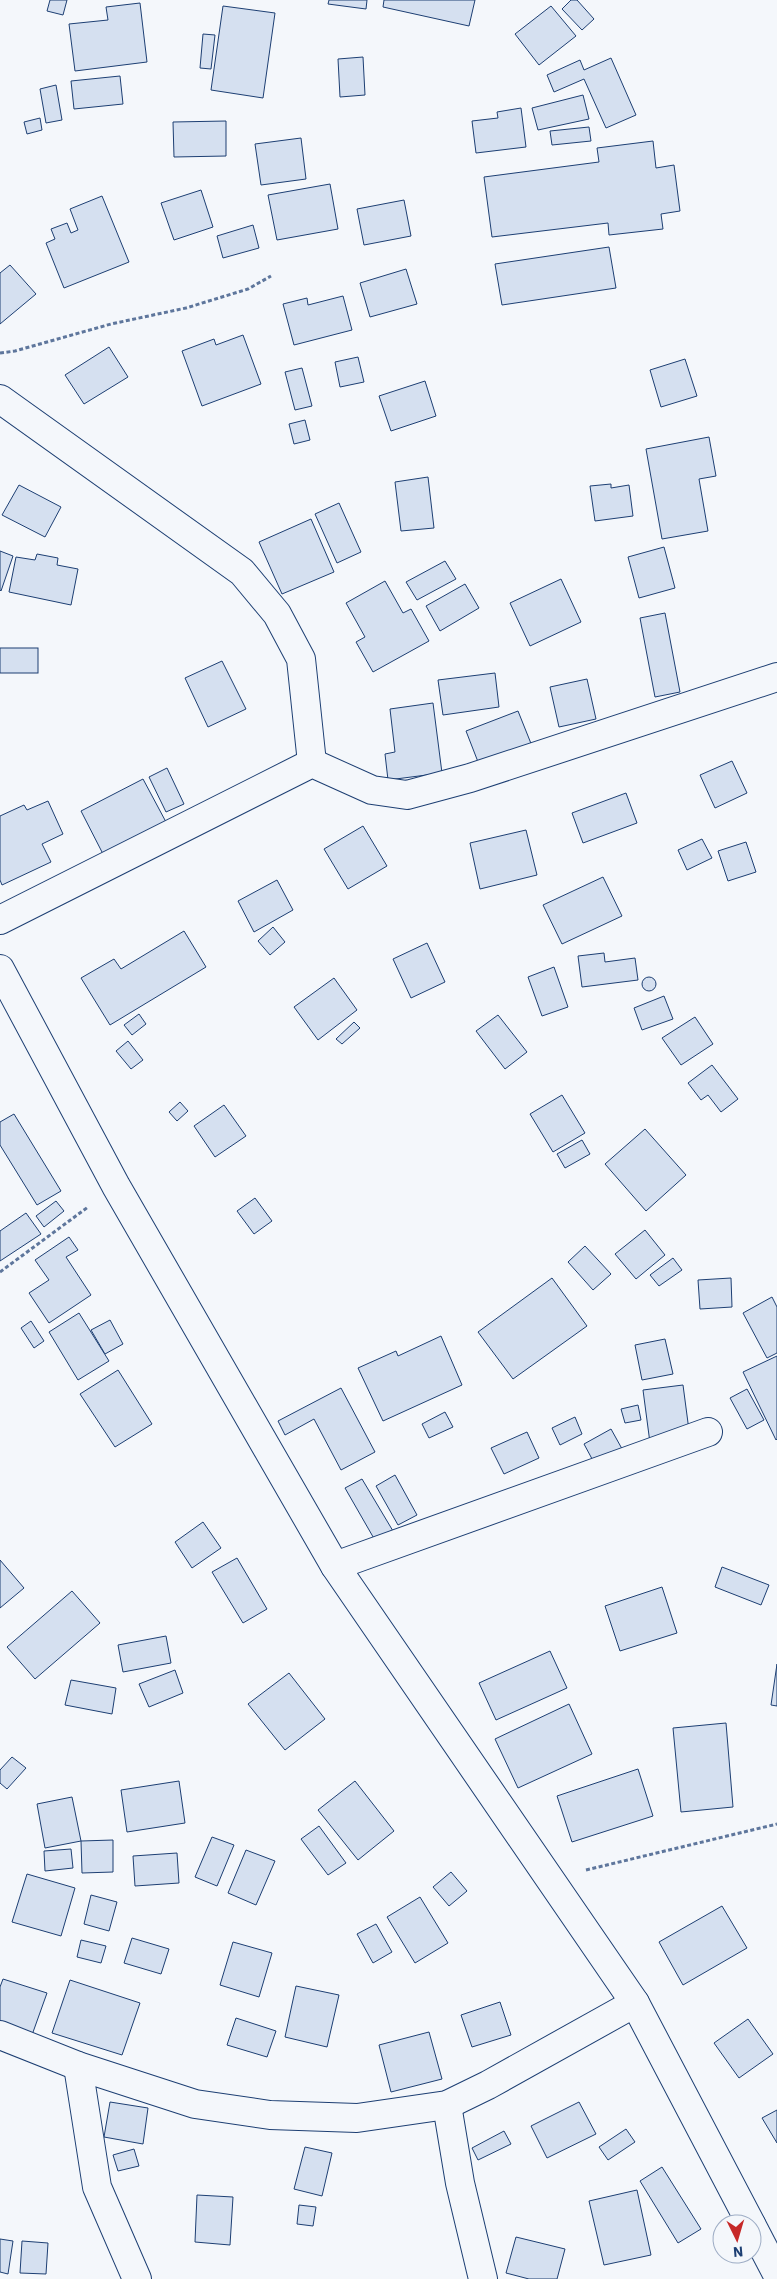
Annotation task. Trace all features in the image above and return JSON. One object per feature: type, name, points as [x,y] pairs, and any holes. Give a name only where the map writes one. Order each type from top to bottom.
[{"type":"street","points":[[0,399],[242,572],[277,614],[301,659],[312,763]]},
{"type":"street","points":[[312,763],[372,790],[407,796],[470,778],[777,677]]},
{"type":"street","points":[[0,920],[312,763]]},
{"type":"street","points":[[0,969],[116,1186],[335,1566],[635,2003],[745,2214]]},
{"type":"street","points":[[335,1566],[708,1432]]},
{"type":"street","points":[[0,2035],[78,2066],[195,2104],[270,2114],[358,2118],[446,2105],[488,2085],[635,2003]]},
{"type":"street","points":[[78,2066],[97,2187],[137,2279]]},
{"type":"street","points":[[446,2105],[460,2183],[483,2279]]},
{"type":"street","points":[[762,2246],[777,2274]]},
{"type":"path","points":[[0,353],[186,308],[248,289],[271,276]]},
{"type":"path","points":[[0,1272],[116,1186]]},
{"type":"path","points":[[550,1878],[777,1824]]},
{"type":"building","points":[[50,0],[67,0],[63,15],[47,11]]},
{"type":"building","points":[[329,0],[367,0],[366,9],[328,4]]},
{"type":"building","points":[[384,0],[475,0],[469,26],[383,7]]},
{"type":"building","points":[[571,0],[577,0],[594,19],[582,30],[562,9]]},
{"type":"building","points":[[140,3],[147,62],[75,71],[69,24],[108,20],[106,7]]},
{"type":"building","points":[[223,6],[275,13],[263,98],[211,90]]},
{"type":"building","points":[[551,6],[576,36],[539,65],[515,34]]},
{"type":"building","points":[[203,34],[215,35],[211,69],[200,68]]},
{"type":"building","points":[[363,57],[365,95],[340,97],[338,59]]},
{"type":"building","points":[[611,58],[636,115],[606,128],[584,79],[554,92],[547,75],[580,60],[584,70]]},
{"type":"building","points":[[120,76],[123,104],[74,109],[71,81]]},
{"type":"building","points":[[56,85],[62,120],[46,123],[40,89]]},
{"type":"building","points":[[583,95],[589,119],[538,130],[532,108]]},
{"type":"building","points":[[521,108],[526,147],[476,153],[472,121],[498,118],[497,112]]},
{"type":"building","points":[[40,118],[42,130],[27,134],[24,122]]},
{"type":"building","points":[[226,121],[226,156],[174,157],[173,122]]},
{"type":"building","points":[[589,127],[591,141],[552,145],[550,131]]},
{"type":"building","points":[[301,138],[306,179],[261,185],[255,144]]},
{"type":"building","points":[[653,141],[656,168],[674,165],[680,211],[661,214],[663,229],[609,235],[608,223],[492,237],[484,177],[599,162],[597,148]]},
{"type":"building","points":[[330,184],[338,229],[277,240],[268,195]]},
{"type":"building","points":[[201,190],[213,227],[174,240],[161,203]]},
{"type":"building","points":[[102,196],[129,262],[64,288],[46,243],[55,239],[51,229],[67,223],[71,233],[78,230],[70,209]]},
{"type":"building","points":[[404,200],[411,236],[364,245],[357,209]]},
{"type":"building","points":[[253,225],[259,248],[223,258],[217,236]]},
{"type":"building","points":[[609,247],[616,288],[502,305],[495,264]]},
{"type":"building","points":[[10,265],[36,294],[0,324],[0,273]]},
{"type":"building","points":[[406,269],[417,304],[370,317],[360,283]]},
{"type":"building","points":[[343,296],[352,330],[294,345],[283,304],[307,298],[308,305]]},
{"type":"building","points":[[243,335],[261,384],[202,406],[182,351],[214,339],[216,345]]},
{"type":"building","points":[[109,347],[128,377],[84,404],[65,375]]},
{"type":"building","points":[[358,357],[364,382],[340,387],[335,362]]},
{"type":"building","points":[[685,359],[697,396],[661,407],[650,370]]},
{"type":"building","points":[[302,368],[312,406],[295,410],[285,372]]},
{"type":"building","points":[[425,381],[436,416],[391,431],[379,396]]},
{"type":"building","points":[[305,420],[310,440],[294,444],[289,424]]},
{"type":"building","points":[[709,437],[716,476],[699,479],[708,531],[662,539],[646,449]]},
{"type":"building","points":[[428,477],[434,528],[401,531],[395,482]]},
{"type":"building","points":[[611,484],[611,488],[629,485],[633,516],[595,521],[590,486]]},
{"type":"building","points":[[19,485],[61,507],[45,537],[2,515]]},
{"type":"building","points":[[339,503],[361,552],[337,563],[315,514]]},
{"type":"building","points":[[311,519],[334,572],[282,594],[259,542]]},
{"type":"building","points":[[664,547],[675,588],[639,598],[628,557]]},
{"type":"building","points":[[0,551],[13,556],[1,591],[0,590]]},
{"type":"building","points":[[37,554],[58,558],[57,565],[78,569],[71,605],[9,592],[16,557],[35,560]]},
{"type":"building","points":[[445,561],[456,579],[417,600],[406,582]]},
{"type":"building","points":[[561,579],[581,622],[530,646],[510,603]]},
{"type":"building","points":[[385,581],[403,613],[411,609],[429,641],[373,672],[356,642],[365,637],[346,603]]},
{"type":"building","points":[[465,584],[479,608],[440,631],[426,606]]},
{"type":"building","points":[[665,613],[680,692],[655,697],[640,618]]},
{"type":"building","points":[[0,648],[38,648],[38,673],[0,673]]},
{"type":"building","points":[[222,661],[246,709],[208,727],[185,678]]},
{"type":"building","points":[[495,673],[499,707],[443,715],[438,680]]},
{"type":"building","points":[[587,679],[596,719],[559,727],[550,687]]},
{"type":"building","points":[[433,703],[442,773],[388,780],[385,754],[395,752],[390,709]]},
{"type":"building","points":[[518,711],[532,746],[480,767],[466,731]]},
{"type":"building","points":[[732,761],[747,793],[715,808],[700,775]]},
{"type":"building","points":[[167,768],[184,804],[166,812],[149,777]]},
{"type":"building","points":[[143,779],[166,822],[103,854],[81,811]]},
{"type":"building","points":[[626,793],[637,823],[583,843],[572,813]]},
{"type":"building","points":[[48,801],[63,834],[42,844],[51,862],[2,885],[0,880],[0,816],[24,805],[27,810]]},
{"type":"building","points":[[363,826],[387,866],[348,889],[324,849]]},
{"type":"building","points":[[526,830],[537,875],[480,889],[470,843]]},
{"type":"building","points":[[702,839],[712,858],[687,870],[678,850]]},
{"type":"building","points":[[746,842],[756,872],[728,881],[718,851]]},
{"type":"building","points":[[603,877],[622,916],[562,944],[543,905]]},
{"type":"building","points":[[277,880],[293,910],[254,932],[238,901]]},
{"type":"building","points":[[273,927],[285,942],[270,955],[258,941]]},
{"type":"building","points":[[184,931],[206,967],[110,1025],[81,978],[114,959],[121,969]]},
{"type":"building","points":[[427,943],[445,982],[411,998],[393,959]]},
{"type":"building","points":[[604,953],[605,962],[635,958],[638,980],[582,987],[578,956]]},
{"type":"building","points":[[554,967],[568,1007],[542,1016],[528,977]]},
{"type":"building","points":[[646,977],[652,977],[656,984],[652,991],[646,991],[642,987],[642,981]]},
{"type":"building","points":[[334,978],[357,1010],[318,1040],[294,1007]]},
{"type":"building","points":[[664,996],[673,1019],[642,1030],[634,1008]]},
{"type":"building","points":[[139,1014],[146,1024],[132,1035],[124,1025]]},
{"type":"building","points":[[498,1015],[527,1052],[505,1069],[476,1031]]},
{"type":"building","points":[[695,1017],[713,1044],[681,1065],[662,1038]]},
{"type":"building","points":[[354,1022],[360,1028],[342,1044],[336,1039]]},
{"type":"building","points":[[128,1041],[143,1060],[131,1069],[116,1051]]},
{"type":"building","points":[[712,1065],[738,1099],[721,1112],[708,1095],[701,1100],[688,1083]]},
{"type":"building","points":[[562,1095],[585,1133],[553,1152],[530,1114]]},
{"type":"building","points":[[180,1102],[188,1111],[177,1121],[169,1112]]},
{"type":"building","points":[[224,1105],[246,1136],[215,1157],[194,1126]]},
{"type":"building","points":[[14,1114],[61,1191],[37,1205],[0,1145],[0,1122]]},
{"type":"building","points":[[645,1129],[686,1175],[646,1211],[605,1164]]},
{"type":"building","points":[[582,1140],[590,1154],[565,1168],[557,1154]]},
{"type":"building","points":[[255,1198],[272,1221],[254,1234],[237,1211]]},
{"type":"building","points":[[56,1201],[64,1211],[44,1227],[36,1216]]},
{"type":"building","points":[[26,1213],[41,1234],[0,1261],[0,1231]]},
{"type":"building","points":[[645,1230],[665,1255],[636,1279],[615,1254]]},
{"type":"building","points":[[69,1237],[78,1250],[66,1257],[91,1295],[49,1323],[29,1293],[49,1280],[35,1260]]},
{"type":"building","points":[[585,1246],[611,1274],[593,1290],[568,1262]]},
{"type":"building","points":[[673,1258],[682,1270],[659,1286],[650,1275]]},
{"type":"building","points":[[552,1278],[587,1326],[513,1379],[478,1332]]},
{"type":"building","points":[[731,1278],[732,1307],[700,1309],[698,1280]]},
{"type":"building","points":[[772,1297],[777,1307],[777,1353],[767,1358],[743,1313]]},
{"type":"building","points":[[79,1313],[109,1361],[78,1380],[49,1332]]},
{"type":"building","points":[[110,1320],[123,1344],[105,1354],[91,1330]]},
{"type":"building","points":[[31,1321],[44,1341],[34,1348],[21,1328]]},
{"type":"building","points":[[441,1336],[462,1385],[383,1421],[358,1368],[396,1351],[398,1356]]},
{"type":"building","points":[[665,1339],[673,1374],[642,1380],[635,1345]]},
{"type":"building","points":[[777,1356],[777,1439],[776,1440],[743,1372]]},
{"type":"building","points":[[118,1370],[152,1424],[115,1447],[80,1394]]},
{"type":"building","points":[[683,1385],[690,1438],[650,1443],[643,1390]]},
{"type":"building","points":[[341,1388],[375,1452],[341,1470],[314,1419],[285,1435],[278,1421]]},
{"type":"building","points":[[747,1389],[764,1420],[747,1429],[730,1398]]},
{"type":"building","points":[[638,1405],[641,1420],[625,1423],[621,1409]]},
{"type":"building","points":[[445,1412],[453,1427],[429,1438],[422,1424]]},
{"type":"building","points":[[575,1417],[582,1434],[560,1445],[552,1428]]},
{"type":"building","points":[[611,1429],[626,1456],[598,1470],[584,1444]]},
{"type":"building","points":[[527,1432],[539,1458],[504,1474],[491,1448]]},
{"type":"building","points":[[395,1475],[417,1515],[398,1525],[376,1486]]},
{"type":"building","points":[[362,1479],[393,1531],[376,1542],[345,1488]]},
{"type":"building","points":[[203,1522],[221,1548],[192,1568],[175,1542]]},
{"type":"building","points":[[237,1558],[267,1609],[243,1623],[212,1572]]},
{"type":"building","points":[[0,1560],[24,1588],[0,1608]]},
{"type":"building","points":[[722,1567],[769,1585],[761,1605],[715,1587]]},
{"type":"building","points":[[662,1587],[677,1633],[620,1651],[605,1606]]},
{"type":"building","points":[[72,1591],[100,1623],[35,1679],[7,1647]]},
{"type":"building","points":[[166,1636],[171,1663],[123,1672],[118,1645]]},
{"type":"building","points":[[550,1651],[567,1688],[496,1720],[479,1683]]},
{"type":"building","points":[[777,1664],[777,1706],[771,1705]]},
{"type":"building","points":[[175,1670],[183,1693],[149,1707],[139,1684]]},
{"type":"building","points":[[289,1673],[325,1719],[285,1750],[248,1704]]},
{"type":"building","points":[[71,1680],[116,1688],[112,1714],[65,1705]]},
{"type":"building","points":[[569,1704],[592,1754],[518,1788],[495,1739]]},
{"type":"building","points":[[726,1723],[733,1807],[681,1812],[673,1728]]},
{"type":"building","points":[[12,1757],[26,1768],[7,1789],[0,1783],[0,1770]]},
{"type":"building","points":[[638,1769],[653,1816],[572,1842],[557,1796]]},
{"type":"building","points":[[179,1781],[185,1823],[127,1832],[121,1790]]},
{"type":"building","points":[[355,1781],[394,1831],[358,1860],[318,1810]]},
{"type":"building","points":[[72,1797],[81,1841],[45,1848],[37,1804]]},
{"type":"building","points":[[319,1826],[346,1863],[328,1875],[301,1839]]},
{"type":"building","points":[[212,1837],[234,1845],[217,1886],[195,1877]]},
{"type":"building","points":[[113,1840],[113,1872],[82,1873],[81,1841]]},
{"type":"building","points":[[71,1849],[73,1868],[45,1871],[44,1851]]},
{"type":"building","points":[[246,1850],[275,1861],[256,1905],[228,1893]]},
{"type":"building","points":[[177,1853],[179,1883],[135,1886],[133,1856]]},
{"type":"building","points":[[451,1872],[467,1891],[449,1906],[433,1887]]},
{"type":"building","points":[[27,1874],[75,1888],[61,1936],[12,1922]]},
{"type":"building","points":[[91,1895],[117,1902],[109,1931],[84,1924]]},
{"type":"building","points":[[420,1897],[448,1943],[415,1963],[387,1917]]},
{"type":"building","points":[[722,1906],[747,1948],[683,1985],[659,1942]]},
{"type":"building","points":[[376,1924],[392,1952],[373,1963],[357,1934]]},
{"type":"building","points":[[132,1938],[169,1949],[161,1974],[124,1963]]},
{"type":"building","points":[[81,1940],[106,1946],[101,1963],[77,1957]]},
{"type":"building","points":[[233,1942],[272,1953],[259,1997],[220,1985]]},
{"type":"building","points":[[3,1979],[47,1993],[32,2035],[0,2025],[0,1987]]},
{"type":"building","points":[[70,1980],[140,2003],[122,2055],[52,2033]]},
{"type":"building","points":[[296,1986],[339,1995],[327,2047],[285,2037]]},
{"type":"building","points":[[500,2002],[511,2035],[472,2047],[461,2015]]},
{"type":"building","points":[[236,2018],[276,2031],[267,2057],[227,2045]]},
{"type":"building","points":[[748,2019],[773,2054],[739,2078],[714,2043]]},
{"type":"building","points":[[429,2032],[442,2079],[391,2092],[379,2045]]},
{"type":"building","points":[[110,2102],[148,2108],[143,2144],[104,2137]]},
{"type":"building","points":[[579,2102],[596,2134],[547,2158],[531,2126]]},
{"type":"building","points":[[777,2110],[777,2143],[762,2118]]},
{"type":"building","points":[[626,2129],[635,2142],[608,2160],[599,2147]]},
{"type":"building","points":[[504,2131],[511,2144],[478,2160],[472,2148]]},
{"type":"building","points":[[305,2147],[332,2153],[322,2196],[294,2189]]},
{"type":"building","points":[[134,2149],[139,2166],[118,2171],[113,2155]]},
{"type":"building","points":[[662,2167],[701,2229],[678,2243],[640,2181]]},
{"type":"building","points":[[637,2190],[651,2255],[604,2265],[589,2201]]},
{"type":"building","points":[[197,2195],[233,2197],[230,2245],[195,2242]]},
{"type":"building","points":[[299,2205],[316,2207],[313,2226],[297,2224]]},
{"type":"building","points":[[516,2237],[565,2249],[557,2279],[529,2279],[506,2273]]},
{"type":"building","points":[[0,2239],[13,2241],[8,2274],[0,2272]]},
{"type":"building","points":[[22,2241],[48,2243],[46,2274],[20,2273]]}]
